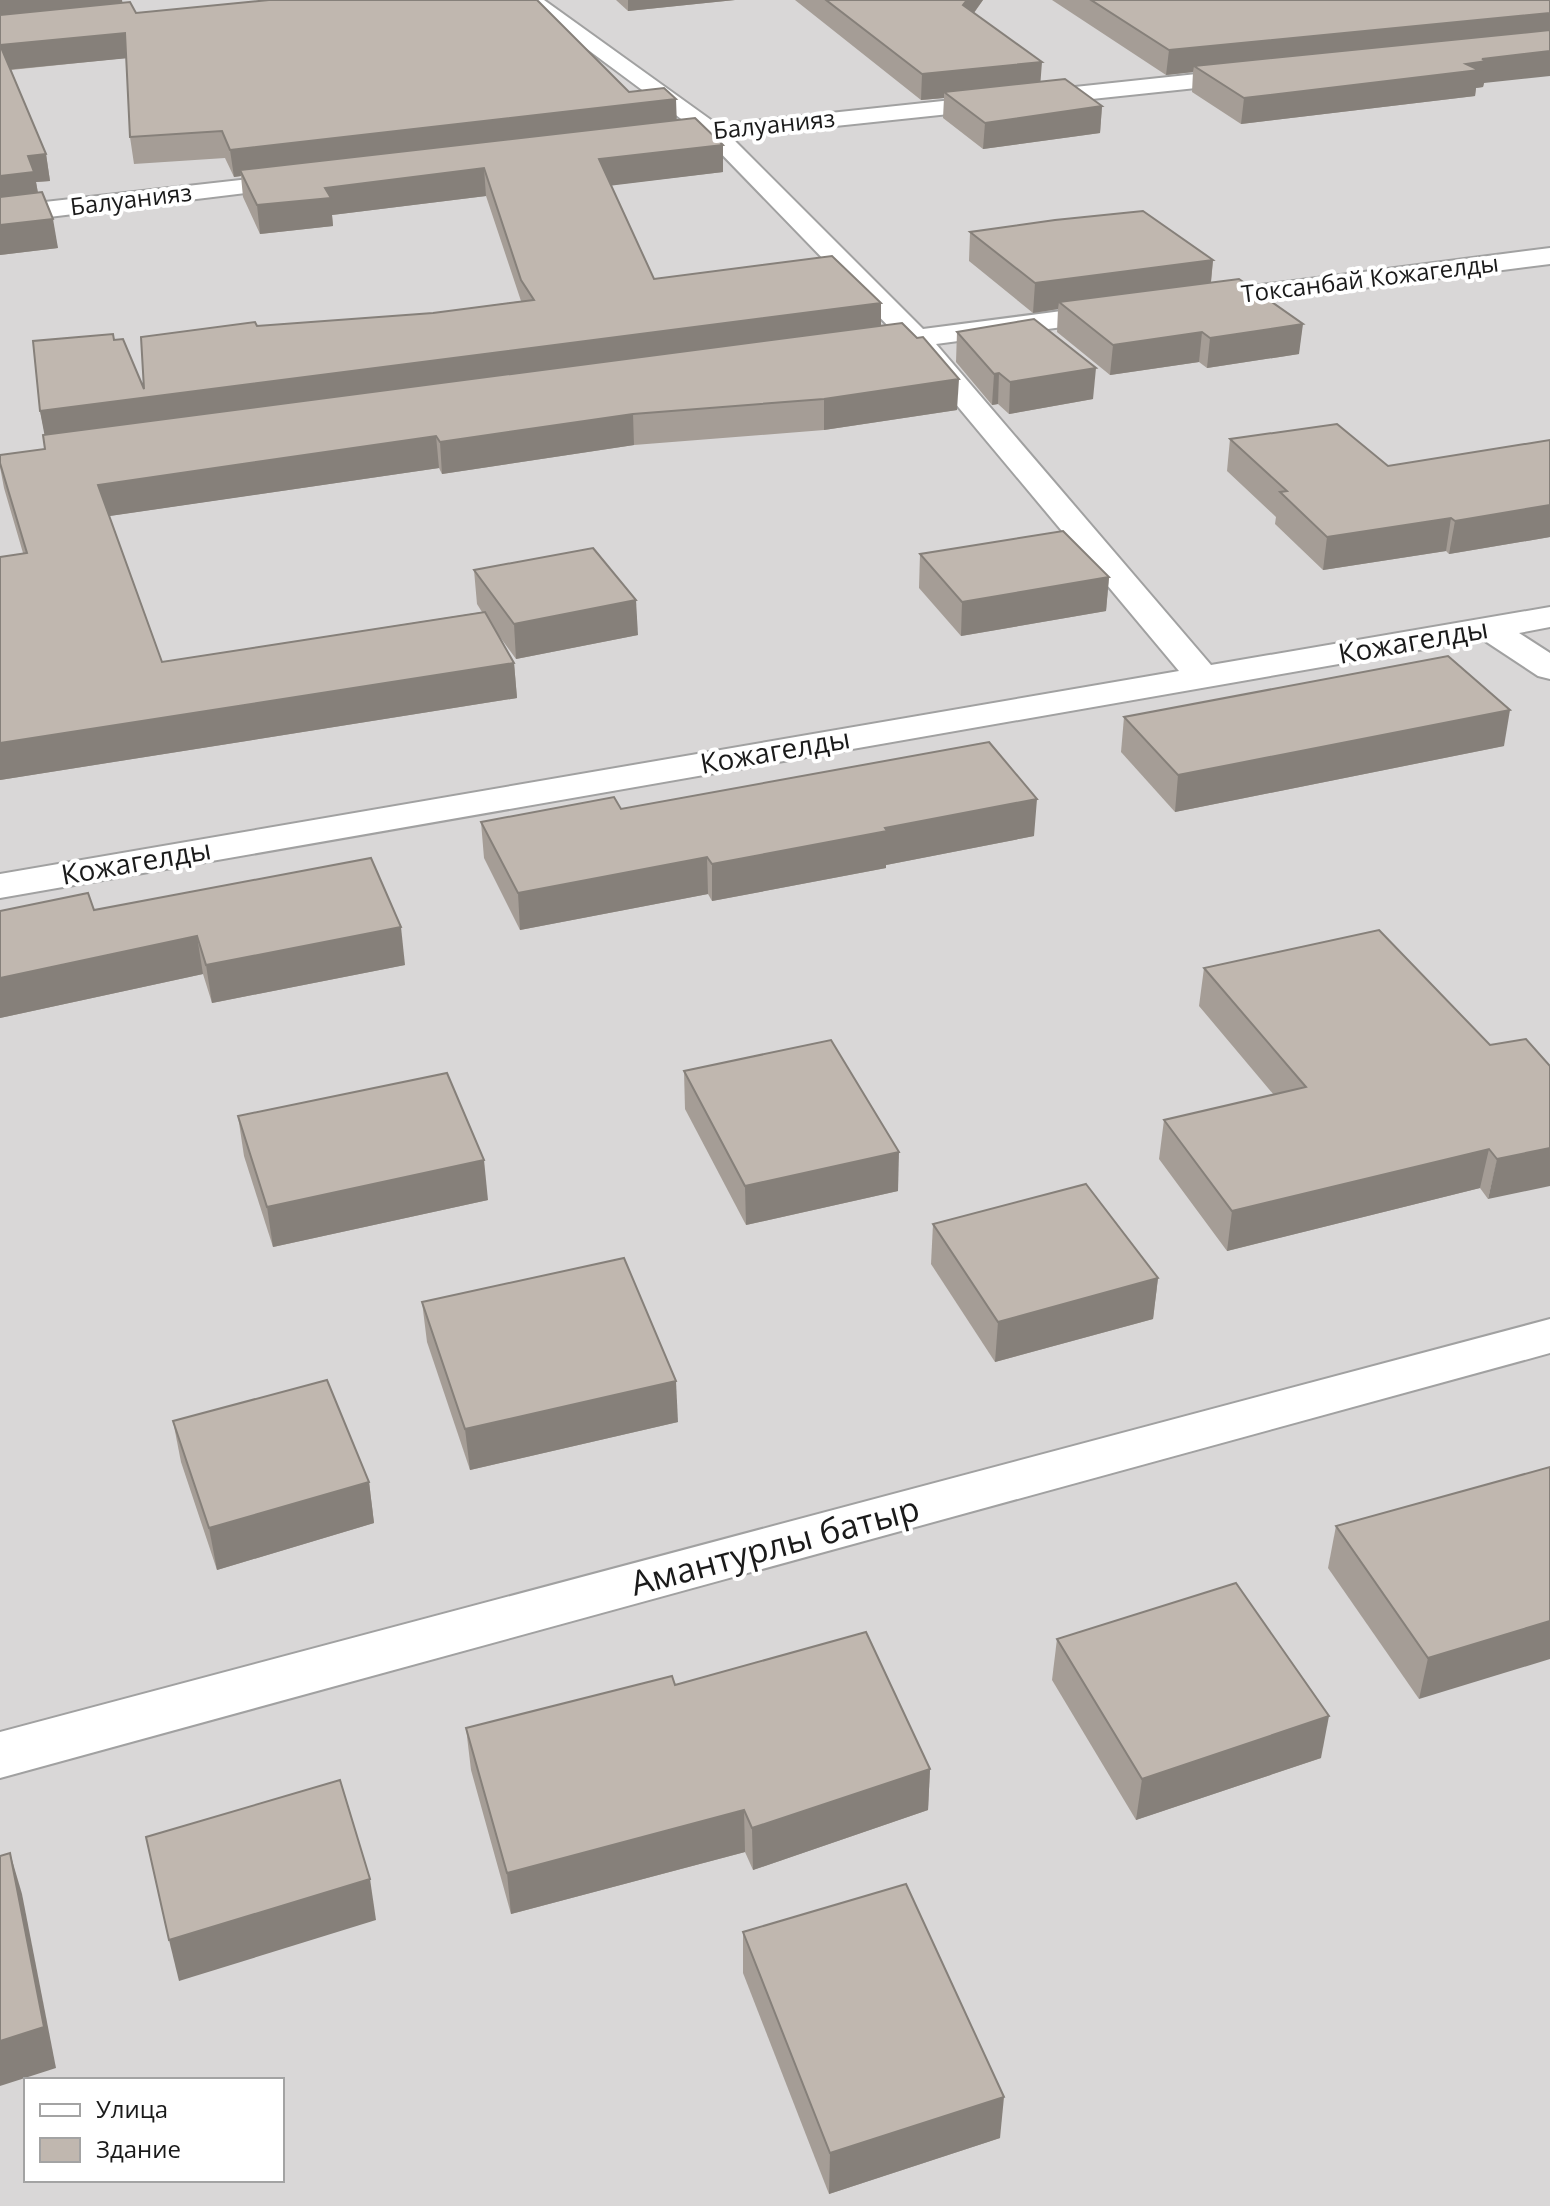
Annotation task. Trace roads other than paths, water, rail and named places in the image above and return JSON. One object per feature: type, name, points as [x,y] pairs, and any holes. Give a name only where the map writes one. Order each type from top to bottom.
[{"type":"street","points":[[531,0],[713,132],[916,338],[1203,678]]},
{"type":"street","name":"Балуанияз","points":[[634,141],[1271,73]]},
{"type":"street","name":"Балуанияз","points":[[0,215],[333,176]]},
{"type":"street","name":"Токсанбай Кожагелды","points":[[1170,305],[1550,256]]},
{"type":"street","points":[[829,350],[1138,309]]},
{"type":"street","name":"Кожагелды","points":[[0,886],[1550,617]]},
{"type":"street","points":[[1489,628],[1550,669]]},
{"type":"street","name":"Амантурлы батыр","points":[[0,1755],[1550,1336]]}]
